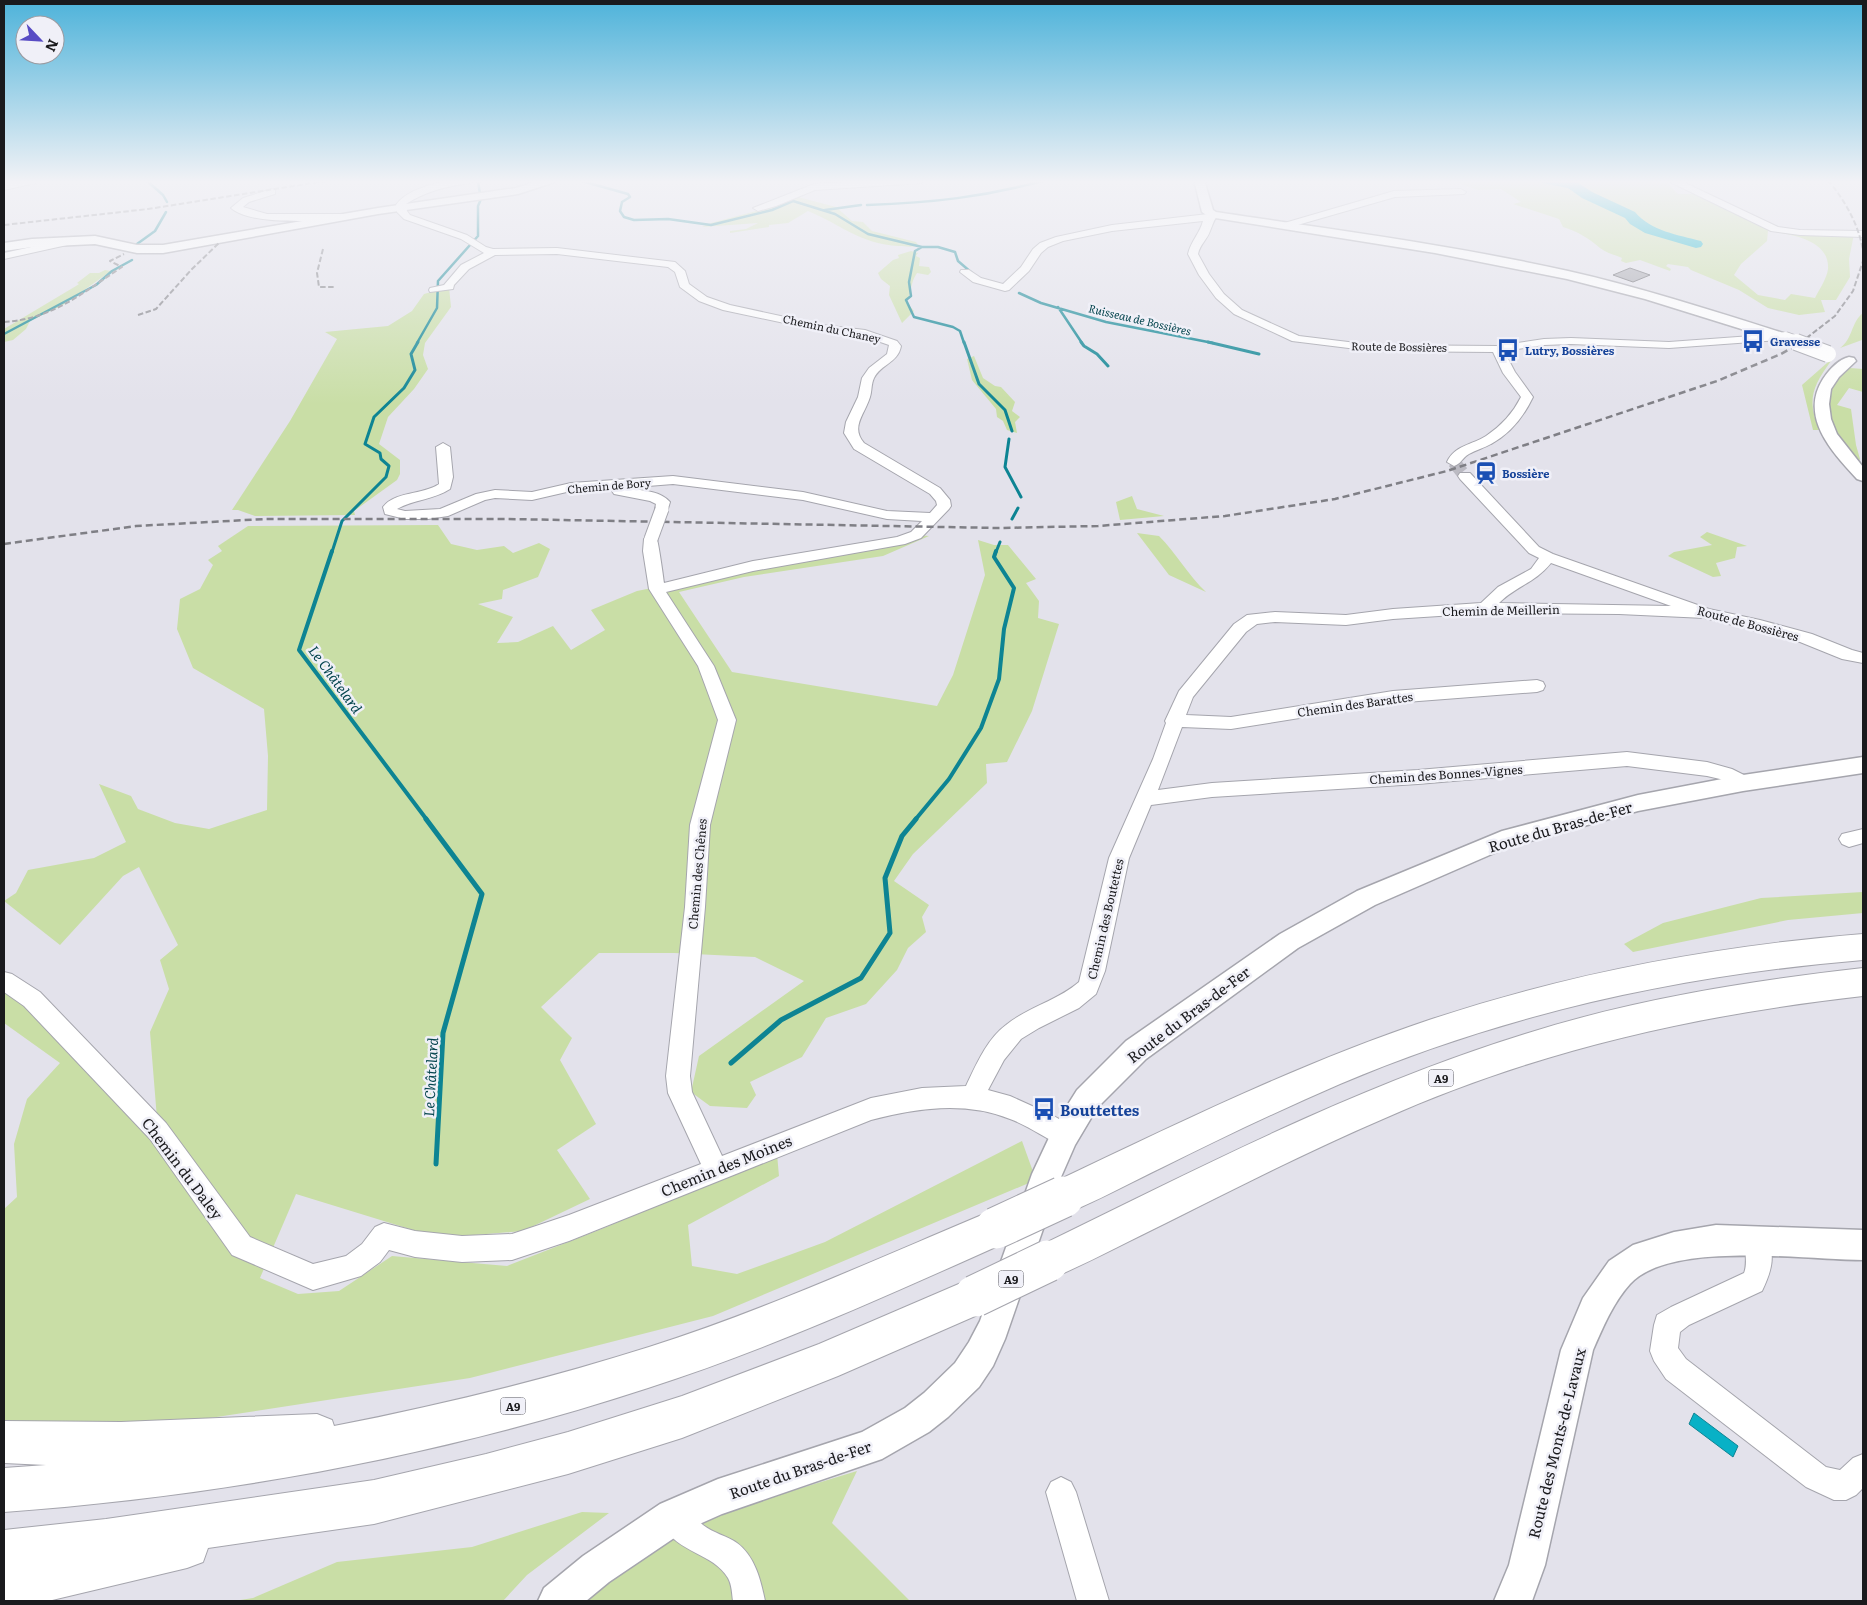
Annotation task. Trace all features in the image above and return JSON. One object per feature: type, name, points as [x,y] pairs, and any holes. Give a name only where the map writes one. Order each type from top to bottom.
[{"type":"main road","name":"A9","points":[[4,1490],[95,1482],[210,1468],[350,1444],[550,1397],[658,1364],[752,1331],[828,1300],[996,1228],[1298,1086],[1424,1037],[1537,1001],[1624,979],[1710,963],[1863,942]]},
{"type":"main road","name":"A9","points":[[1794,951],[1863,947]]},
{"type":"main road","name":"A9","points":[[4,1552],[134,1537],[374,1502],[568,1453],[682,1417],[832,1358],[975,1296],[1333,1124],[1420,1086],[1499,1058],[1614,1024],[1688,1008],[1787,991],[1863,982]]},
{"type":"main road","points":[[4,1442],[80,1444],[239,1440],[423,1428]]},
{"type":"main road","points":[[4,1589],[374,1502]]},
{"type":"street","points":[[442,289],[465,266],[479,261],[488,255]]},
{"type":"street","name":"Chemin du Chaney","points":[[592,255],[673,264],[680,271],[684,285],[710,302],[727,308],[773,316],[822,328],[865,333],[893,343],[895,346],[892,356],[871,374],[866,381],[864,396],[851,423],[851,436],[867,452],[940,495],[944,500],[944,506],[936,515]]},
{"type":"street","points":[[965,272],[977,280],[1005,288],[1025,269],[1034,255]]},
{"type":"street","name":"Route de Bossières","points":[[1193,255],[1204,275],[1220,296],[1238,312],[1285,335],[1332,344],[1373,348],[1497,349]]},
{"type":"street","points":[[1461,255],[1568,275],[1684,306],[1782,337],[1856,364]]},
{"type":"street","points":[[1454,462],[1458,455],[1490,440],[1508,425],[1521,409],[1527,397],[1509,373],[1497,349],[1562,341],[1669,345],[1782,337]]},
{"type":"street","points":[[1856,364],[1835,372],[1828,380],[1820,402],[1829,434],[1847,459],[1863,476]]},
{"type":"street","name":"Chemin de Bory","points":[[443,447],[442,456],[447,481],[445,486],[436,492],[398,502],[390,507],[390,511],[405,515],[436,514],[495,494],[532,496],[571,487],[673,480],[803,496],[887,515],[936,515]]},
{"type":"street","name":"Route de Bossières","points":[[1465,476],[1534,550],[1548,557],[1705,613],[1760,625],[1806,638],[1848,655],[1863,658]]},
{"type":"street","points":[[603,484],[608,489],[654,496],[663,502],[649,550],[654,565],[657,589],[752,566],[900,541],[916,535],[924,524],[936,515]]},
{"type":"street","points":[[1485,608],[1503,590],[1536,572],[1548,557]]},
{"type":"street","name":"Chemin des Chênes","points":[[657,589],[706,666],[727,720],[700,825],[695,907],[678,1076],[680,1093],[716,1169]]},
{"type":"street","name":"Chemin de Meillerin","points":[[1240,628],[1253,619],[1275,617],[1346,620],[1393,614],[1485,608],[1619,609],[1705,613]]},
{"type":"street","name":"Chemin des Boutettes","points":[[972,1098],[984,1073],[1011,1033],[1028,1021],[1076,997],[1088,988],[1094,972],[1119,858],[1146,799],[1162,759],[1174,721],[1185,695],[1240,628]]},
{"type":"street","name":"Chemin des Barattes","points":[[1174,721],[1231,723],[1393,697],[1537,686]]},
{"type":"street","name":"Chemin des Bonnes-Vignes","points":[[1146,799],[1212,790],[1418,777],[1627,759],[1707,769],[1726,774],[1743,783]]},
{"type":"street","name":"Route du Bras-de-Fer","points":[[557,1601],[596,1568],[673,1517],[718,1497],[870,1447],[917,1420],[952,1392],[967,1375],[981,1354],[994,1328],[1047,1174],[1065,1135],[1087,1099],[1136,1050],[1220,988],[1289,941],[1366,898],[1502,840],[1638,803],[1743,783],[1863,765]]},
{"type":"street","name":"Chemin du Daley","points":[[4,980],[32,999],[158,1131],[241,1246],[314,1278],[352,1267],[371,1253],[384,1236]]},
{"type":"street","name":"Chemin des Moines","points":[[384,1236],[415,1244],[462,1249],[512,1247],[569,1228],[871,1108],[915,1100],[972,1098],[1010,1107],[1040,1120],[1065,1135]]},
{"type":"street","name":"Route des Monts-de-Lavaux","points":[[1513,1601],[1527,1565],[1577,1350],[1594,1309],[1620,1272],[1644,1256],[1674,1247],[1716,1240],[1863,1244]]},
{"type":"street","points":[[1757,1242],[1759,1269],[1753,1282],[1680,1316],[1667,1325],[1664,1352],[1676,1369],[1816,1476],[1834,1484],[1846,1485],[1863,1468]]},
{"type":"street","points":[[1061,1492],[1093,1601]]},
{"type":"street","points":[[673,1517],[694,1537],[727,1554],[738,1566],[746,1588],[748,1601]]},
{"type":"green space","points":[[898,255],[917,255],[920,258],[919,266],[929,267],[931,272],[928,275],[917,273],[906,302],[914,311],[902,323],[889,295],[890,286],[881,279],[878,273],[893,260],[899,258]]},
{"type":"green space","points":[[1614,255],[1751,255],[1741,264],[1734,275],[1758,295],[1785,300],[1791,294],[1815,298],[1825,280],[1828,269],[1824,255],[1850,255],[1850,277],[1836,300],[1821,300],[1825,312],[1799,315],[1768,308],[1739,290],[1691,270],[1688,267],[1668,264],[1666,266],[1671,269],[1670,271],[1640,260],[1626,263],[1621,261],[1622,258]]},
{"type":"green space","points":[[105,270],[111,271],[63,305],[30,321],[26,329],[13,340],[4,342],[4,329],[76,286],[79,284],[77,283],[90,273],[99,273]]},
{"type":"green space","points":[[449,287],[451,307],[425,343],[423,355],[428,369],[414,389],[388,417],[379,444],[400,460],[400,474],[397,480],[354,511],[355,515],[255,516],[238,510],[232,510],[290,421],[337,339],[325,332],[388,326],[412,311],[424,294]]},
{"type":"green space","points":[[1863,313],[1862,340],[1840,348],[1847,340],[1856,321]]},
{"type":"green space","points":[[974,356],[983,378],[995,386],[1001,387],[1015,402],[1012,411],[1020,417],[1015,422],[1017,433],[1007,430],[1003,421],[997,417],[996,409],[972,380],[967,359]]},
{"type":"green space","points":[[1831,361],[1819,379],[1813,394],[1813,410],[1819,430],[1813,430],[1802,385]]},
{"type":"green space","points":[[1850,368],[1863,369],[1863,392],[1849,388],[1837,405],[1851,409],[1860,459],[1858,462],[1836,434],[1832,426],[1829,407],[1831,388],[1842,373]]},
{"type":"green space","points":[[1132,496],[1137,509],[1164,516],[1120,520],[1116,502]]},
{"type":"green space","points":[[438,525],[451,544],[477,550],[504,546],[513,553],[539,543],[550,549],[538,577],[503,590],[502,599],[478,604],[513,617],[497,643],[518,642],[553,626],[571,650],[605,630],[591,610],[637,591],[916,535],[929,536],[883,556],[744,577],[679,592],[732,672],[937,706],[953,675],[985,575],[978,540],[994,545],[1008,545],[1036,579],[1026,583],[1039,601],[1038,618],[1059,624],[1032,711],[1007,762],[986,764],[987,783],[913,854],[894,881],[929,905],[922,917],[926,932],[908,948],[897,970],[866,1004],[826,1018],[802,1057],[750,1082],[756,1095],[747,1108],[710,1106],[691,1092],[699,1056],[804,981],[755,957],[674,953],[599,953],[541,1007],[572,1038],[560,1060],[596,1124],[557,1150],[590,1199],[523,1231],[439,1238],[296,1194],[260,1278],[298,1294],[339,1291],[392,1256],[507,1266],[604,1228],[777,1154],[779,1176],[688,1225],[692,1266],[737,1274],[825,1242],[1022,1141],[1036,1180],[713,1316],[470,1378],[197,1420],[43,1423],[4,1421],[4,1209],[17,1197],[14,1144],[27,1099],[60,1063],[4,1023],[4,981],[32,999],[158,1131],[150,1032],[169,989],[160,960],[178,945],[139,867],[123,876],[60,945],[4,901],[16,893],[28,870],[94,858],[126,842],[99,784],[131,796],[138,809],[175,823],[209,829],[267,810],[268,756],[264,709],[193,668],[177,629],[180,599],[200,589],[213,565],[208,560],[222,551],[218,546],[248,526]]},
{"type":"green space","points":[[1707,532],[1747,546],[1737,547],[1735,558],[1716,563],[1721,576],[1713,577],[1668,556],[1674,552],[1712,545],[1700,537]]},
{"type":"green space","points":[[1137,533],[1159,536],[1206,592],[1169,575]]},
{"type":"green space","points":[[1863,892],[1863,913],[1788,920],[1633,952],[1624,944],[1663,923],[1761,898]]},
{"type":"green space","points":[[857,1471],[832,1523],[910,1601],[580,1601],[668,1539],[736,1508]]},
{"type":"green space","points":[[582,1512],[609,1513],[527,1575],[503,1601],[234,1601],[253,1598],[337,1562],[472,1547]]},
{"type":"water","points":[[1694,1413],[1738,1446],[1733,1457],[1689,1424]]},
{"type":"building","points":[[1630,268],[1650,275],[1633,282],[1613,275]]},
{"type":"waterway","name":"Le Châtelard","points":[[417,343],[437,308],[438,281],[461,255]]},
{"type":"waterway","points":[[914,255],[909,282],[911,296],[906,300],[914,317],[953,327],[960,331],[964,343]]},
{"type":"waterway","name":"Ruisseau de Bossières","points":[[956,255],[958,261],[972,273]]},
{"type":"waterway","points":[[4,334],[96,285],[112,271],[132,260]]},
{"type":"waterway","name":"Ruisseau de Bossières","points":[[1019,293],[1059,308]]},
{"type":"waterway","name":"Ruisseau de Bossières","points":[[1059,308],[1106,322],[1208,342]]},
{"type":"waterway","points":[[1059,308],[1082,343]]},
{"type":"waterway","name":"Le Châtelard","points":[[332,552],[342,521],[386,477],[389,466],[381,459],[380,453],[365,444],[374,417],[404,388],[415,370],[411,354],[418,342]]},
{"type":"waterway","points":[[964,342],[979,384],[1005,410],[1012,431]]},
{"type":"waterway","points":[[1081,342],[1097,354],[1108,366]]},
{"type":"waterway","name":"Ruisseau de Bossières","points":[[1208,342],[1213,343]]},
{"type":"waterway","name":"Ruisseau de Bossières","points":[[1208,342],[1259,354]]},
{"type":"waterway","points":[[1009,439],[1005,467],[1021,497]]},
{"type":"waterway","points":[[1012,519],[1018,508]]},
{"type":"waterway","points":[[996,552],[1000,542]]},
{"type":"waterway","name":"Le Châtelard","points":[[332,551],[299,650],[427,820]]},
{"type":"waterway","points":[[915,820],[949,779],[981,728],[999,679],[1004,629],[1014,588],[994,557],[996,551]]},
{"type":"waterway","name":"Le Châtelard","points":[[426,819],[482,894],[443,1033],[436,1164]]},
{"type":"waterway","points":[[731,1063],[781,1020],[861,978],[890,933],[885,878],[902,836],[916,819]]},
{"type":"tunnel","points":[[1454,462],[1465,476]]},
{"type":"railway","points":[[4,322],[37,316],[66,303],[122,267],[110,261],[122,255]]},
{"type":"railway","points":[[138,315],[156,309],[207,255]]},
{"type":"railway","points":[[322,255],[317,273],[319,287],[334,287]]},
{"type":"railway","points":[[1800,343],[1835,316],[1853,291],[1863,261]]},
{"type":"railway","points":[[4,544],[136,526],[265,519],[508,519],[998,528],[1098,526],[1225,516],[1335,499],[1447,471],[1717,381],[1781,354],[1802,342]]},
{"type":"place","name":"Gravesse","points":[[1753,341]]},
{"type":"place","name":"Lutry, Bossières","points":[[1508,350]]},
{"type":"place","name":"Bossière","points":[[1486,473]]},
{"type":"place","name":"Bouttettes","points":[[1044,1109]]}]
